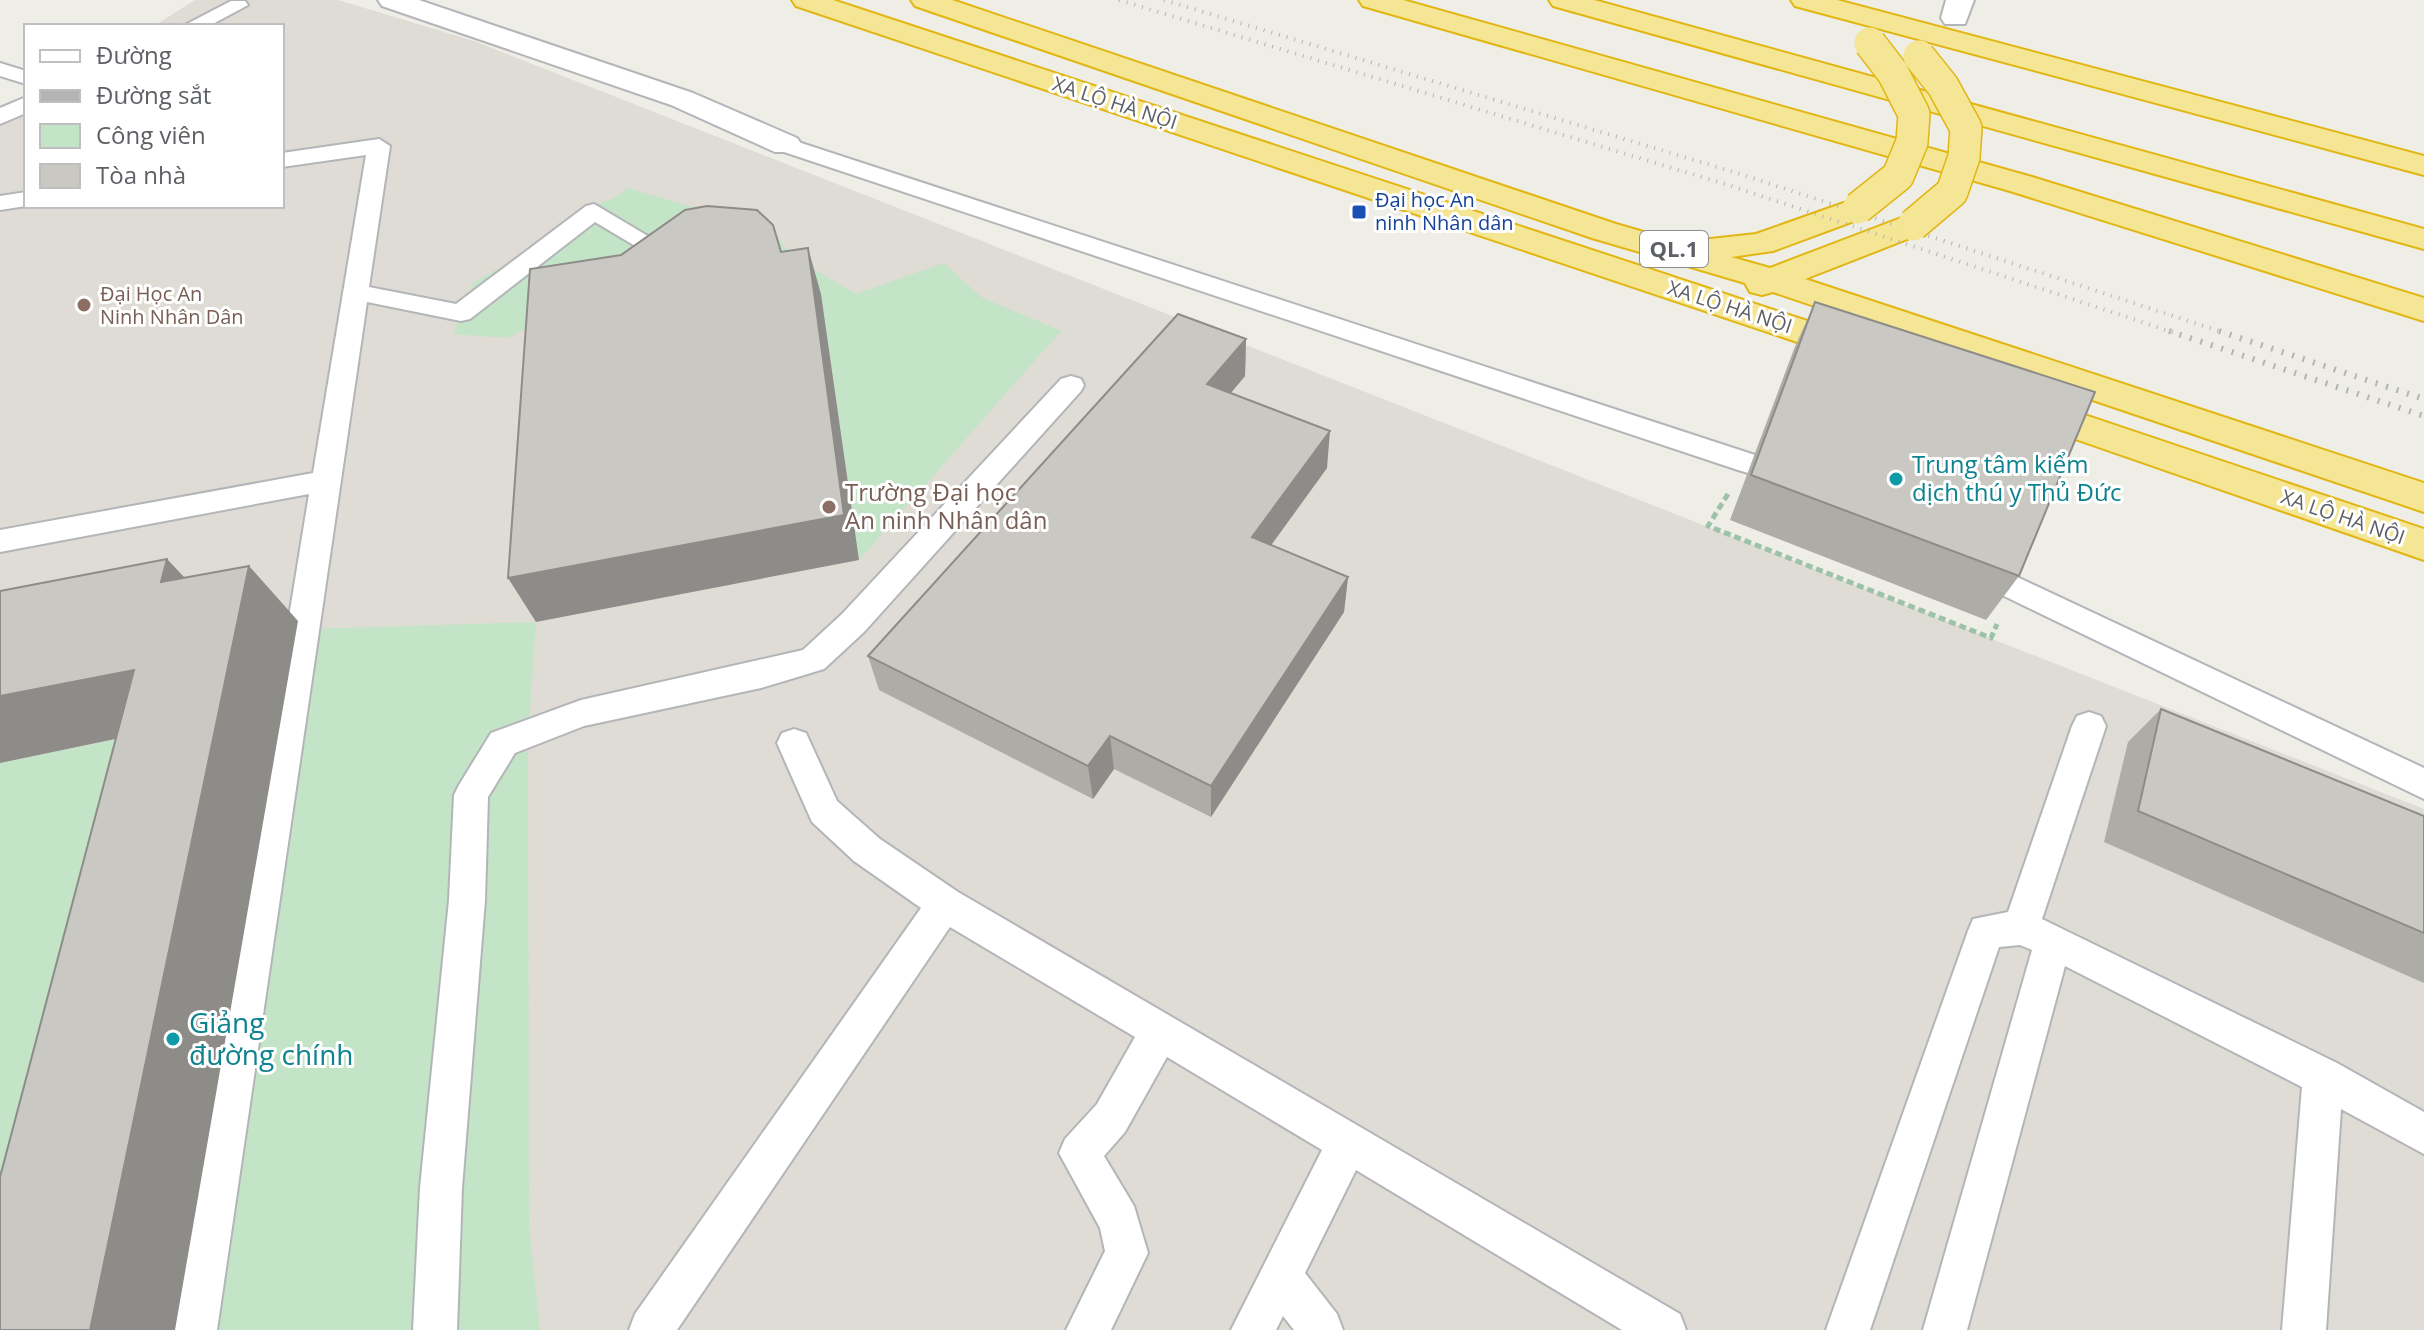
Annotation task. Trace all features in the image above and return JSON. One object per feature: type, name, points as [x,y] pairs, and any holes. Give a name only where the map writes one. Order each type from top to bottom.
[{"type":"highway","name":"XA LỘ HÀ NỘI","points":[[806,0],[1893,362]]},
{"type":"highway","name":"XA LỘ HÀ NỘI","points":[[925,0],[1604,231],[1682,251],[1772,280],[2424,498]]},
{"type":"highway","points":[[1373,0],[2021,184],[2424,310]]},
{"type":"highway","points":[[1563,0],[2424,239]]},
{"type":"highway","points":[[1682,251],[1761,244],[1858,208],[1898,176],[1912,142],[1914,114],[1886,63],[1830,2]]},
{"type":"highway","points":[[1830,2],[1954,18],[2424,145]]},
{"type":"highway","points":[[1715,301],[1913,225],[1952,192],[1964,157],[1966,128],[1943,86],[1879,10]]},
{"type":"highway","points":[[1954,18],[2424,166]]},
{"type":"highway","name":"XA LỘ HÀ NỘI","points":[[1997,398],[2424,545]]},
{"type":"street","points":[[392,0],[682,99],[786,145]]},
{"type":"lane","points":[[197,24],[240,3]]},
{"type":"lane","points":[[231,24],[240,3]]},
{"type":"lane","points":[[0,69],[24,77]]},
{"type":"lane","points":[[0,117],[24,105]]},
{"type":"lane","points":[[786,145],[1748,463]]},
{"type":"lane","points":[[195,1330],[379,146],[284,160]]},
{"type":"lane","points":[[0,203],[24,199]]},
{"type":"lane","points":[[356,292],[461,313],[594,211],[666,254]]},
{"type":"lane","points":[[435,1330],[441,1188],[467,900],[471,795],[503,743],[581,713],[761,675],[813,660],[853,623],[1071,385]]},
{"type":"lane","points":[[0,541],[326,481]]},
{"type":"lane","points":[[2015,588],[2424,784]]},
{"type":"lane","points":[[1945,1330],[2089,726]]},
{"type":"lane","points":[[794,743],[818,791],[824,811],[867,850],[945,904],[1664,1330]]},
{"type":"lane","points":[[662,1326],[945,904]]},
{"type":"lane","points":[[1848,1330],[1986,931],[2037,934],[2323,1077],[2424,1134]]},
{"type":"lane","points":[[1088,1330],[1127,1253],[1119,1221],[1079,1153],[1111,1118],[1160,1031]]},
{"type":"lane","points":[[2304,1330],[2323,1077]]},
{"type":"lane","points":[[1253,1330],[1348,1142]]},
{"type":"lane","points":[[1280,1276],[1321,1330]]},
{"type":"path","points":[[1748,463],[1708,526],[1991,638],[2015,588]]},
{"type":"shaded area","name":"Trường Đại học An ninh Nhân dân","points":[[195,0],[338,0],[474,41],[2424,809],[2424,1330],[0,1330],[0,123],[24,108],[24,208],[284,208],[284,24],[157,24]]},
{"type":"green space","points":[[628,188],[773,231],[793,257],[856,294],[944,263],[981,297],[1061,331],[859,560],[821,294],[552,315],[507,338],[453,334],[474,282],[540,246],[579,211],[617,197]]},
{"type":"green space","points":[[536,622],[528,740],[529,1227],[540,1330],[0,1330],[0,763],[176,727],[186,633]]},
{"type":"building","points":[[707,206],[757,210],[773,225],[781,252],[808,248],[844,515],[508,578],[530,269],[621,255],[685,210]]},
{"type":"building","name":"Trung tâm kiểm dịch thú y Thủ Đức","points":[[1815,302],[2095,392],[2019,576],[1751,475]]},
{"type":"building","points":[[1178,314],[1246,339],[1207,384],[1330,431],[1252,537],[1348,577],[1211,786],[1110,736],[1088,766],[868,656]]},
{"type":"building","points":[[167,559],[161,582],[249,566],[90,1330],[0,1330],[0,1177],[134,670],[0,696],[0,591]]},
{"type":"building","points":[[2161,709],[2424,816],[2424,933],[2138,811]]},
{"type":"railway","points":[[1119,0],[1728,185],[2175,333]]},
{"type":"railway","points":[[1164,0],[1737,173],[2225,333]]},
{"type":"railway","points":[[2169,331],[2175,333]]},
{"type":"railway","points":[[2219,331],[2424,399]]},
{"type":"railway","points":[[2175,333],[2424,416]]},
{"type":"place","name":"Đại học An ninh Nhân dân","points":[[1359,212]]},
{"type":"place","name":"Đại Học An Ninh Nhân Dân","points":[[84,305]]},
{"type":"place","name":"Trung tâm kiểm dịch thú y Thủ Đức","points":[[1896,479]]},
{"type":"place","name":"Trường Đại học An ninh Nhân dân","points":[[829,507]]},
{"type":"place","name":"Giảng đường chính","points":[[173,1039]]}]
